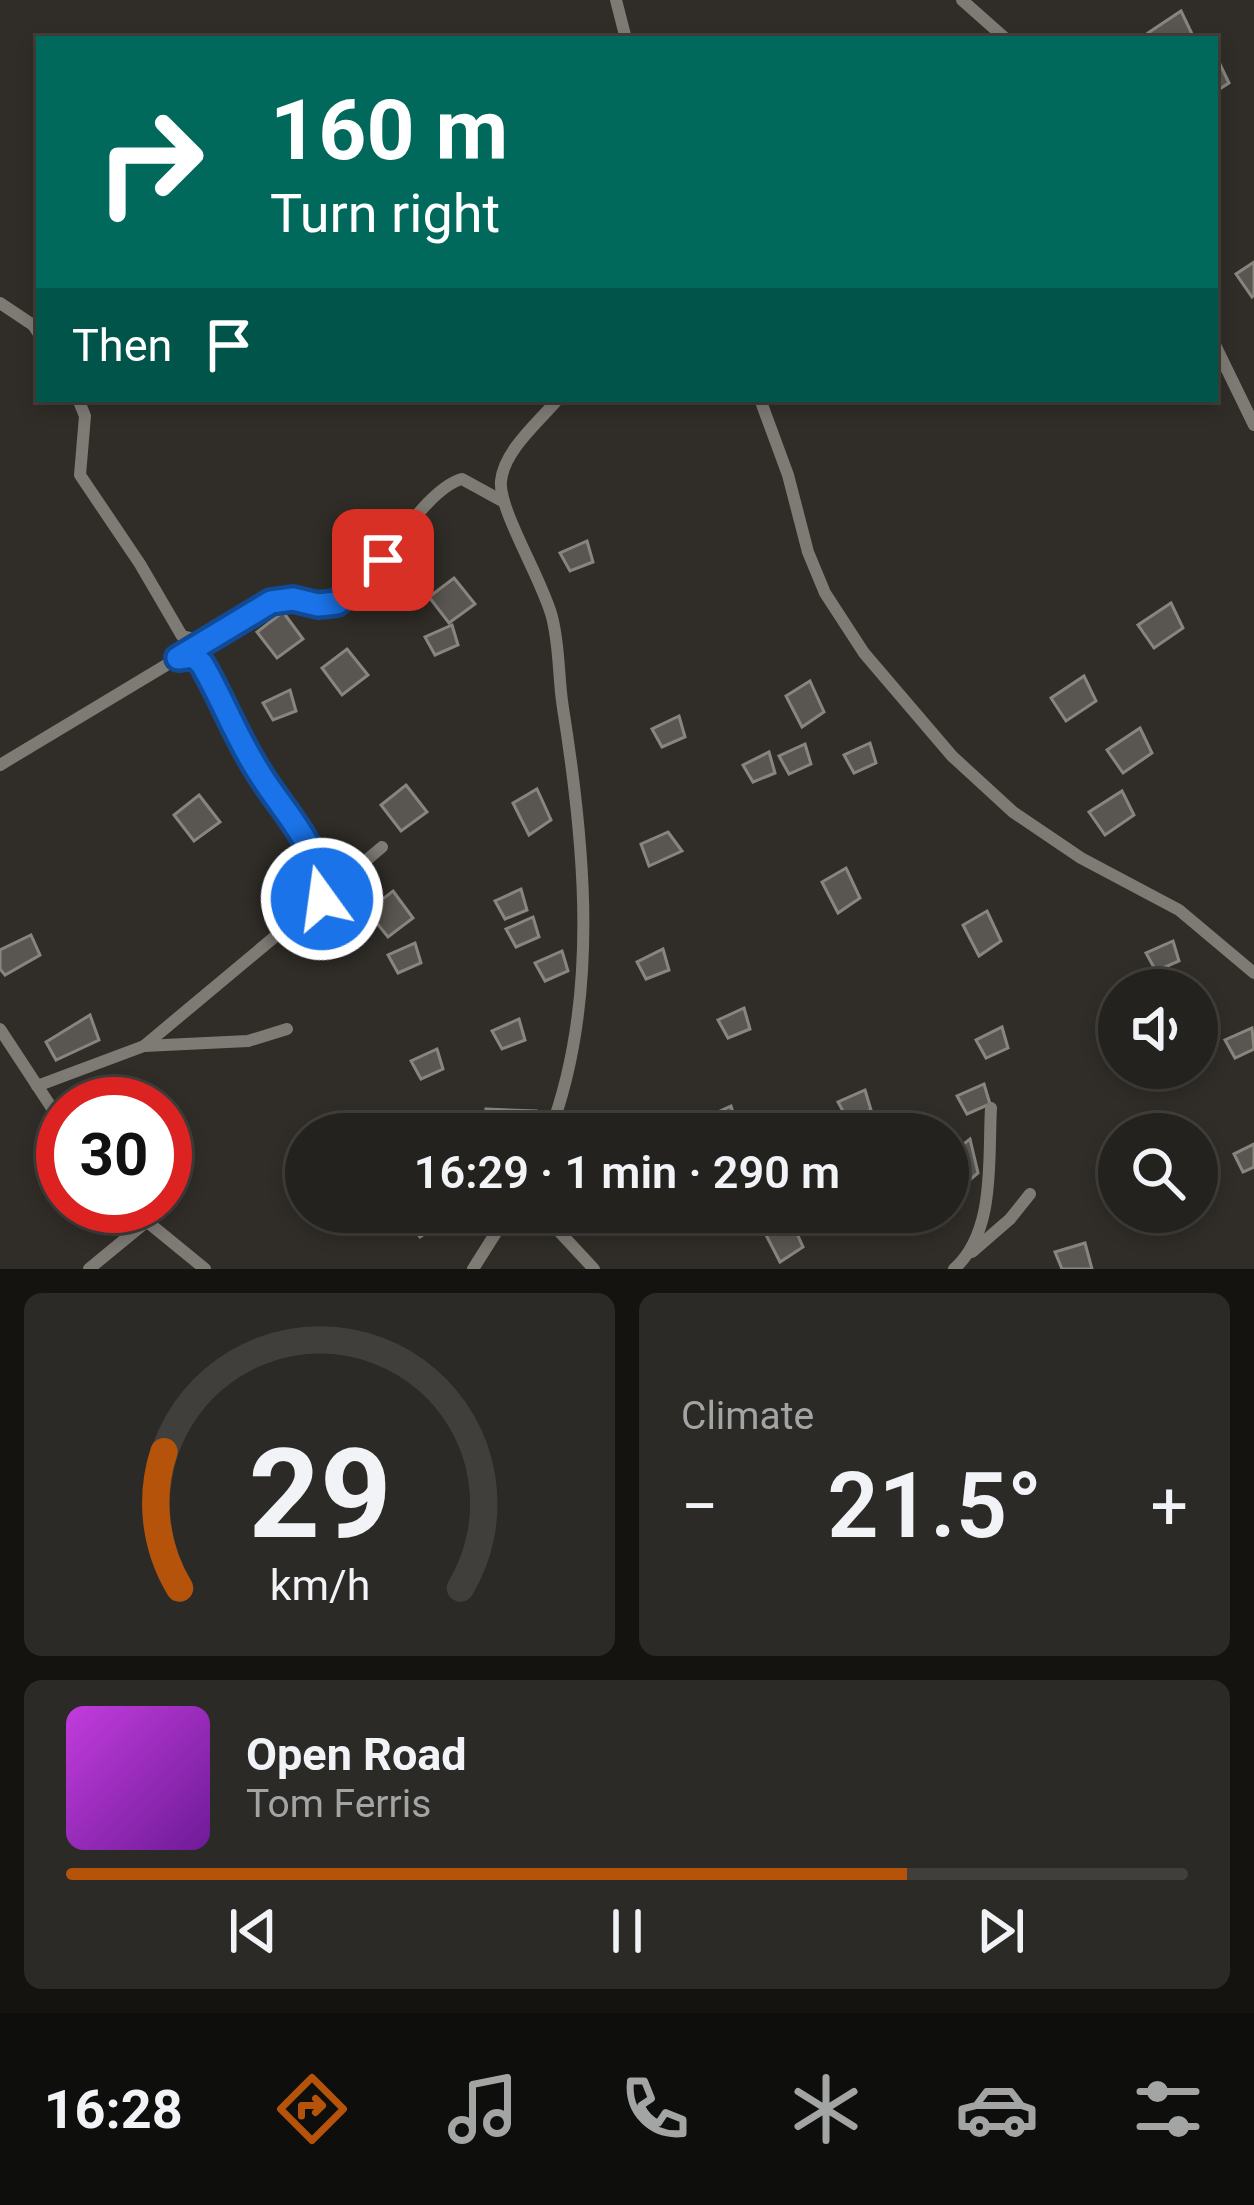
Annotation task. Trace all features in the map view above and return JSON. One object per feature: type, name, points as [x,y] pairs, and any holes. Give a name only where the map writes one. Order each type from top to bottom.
[{"type":"street","points":[[616,0],[625,36]]},
{"type":"street","points":[[962,0],[1003,36]]},
{"type":"street","points":[[0,303],[36,330]]},
{"type":"street","points":[[1218,351],[1254,425]]},
{"type":"street","points":[[79,402],[85,416],[79,464],[83,483],[140,564],[182,637],[205,640]]},
{"type":"street","points":[[554,1113],[580,995],[580,810],[562,704],[557,635],[536,567],[504,502],[501,477],[556,402]]},
{"type":"street","points":[[761,402],[788,475],[808,552],[826,593],[864,652],[952,756],[1013,812],[1081,858],[1179,910],[1254,973]]},
{"type":"street","points":[[0,766],[271,602],[293,599],[318,605],[345,598],[383,560],[434,496],[455,480],[462,479],[504,502]]},
{"type":"street","points":[[178,658],[194,656],[202,664],[260,774],[312,850],[319,866],[322,899]]},
{"type":"street","points":[[144,1046],[382,848]]},
{"type":"street","points":[[0,1029],[36,1084]]},
{"type":"street","points":[[61,1077],[144,1046],[248,1041],[287,1029]]},
{"type":"street","points":[[968,1255],[983,1219],[991,1108]]},
{"type":"street","points":[[954,1269],[1010,1219],[1030,1194]]},
{"type":"street","points":[[89,1269],[133,1233]]},
{"type":"street","points":[[160,1233],[205,1269]]},
{"type":"street","points":[[473,1269],[496,1233]]},
{"type":"street","points":[[561,1233],[594,1269]]},
{"type":"building","points":[[1181,11],[1193,36],[1150,36]]},
{"type":"building","points":[[1218,60],[1229,83],[1218,90]]},
{"type":"building","points":[[1254,262],[1254,295],[1252,297],[1236,274]]},
{"type":"building","points":[[587,541],[593,562],[570,571],[560,553]]},
{"type":"building","points":[[454,578],[475,604],[449,623],[429,597]]},
{"type":"building","points":[[1171,603],[1183,628],[1154,648],[1138,625]]},
{"type":"building","points":[[283,612],[303,639],[277,658],[257,632]]},
{"type":"building","points":[[452,625],[458,645],[435,655],[425,637]]},
{"type":"building","points":[[347,649],[368,675],[342,695],[322,668]]},
{"type":"building","points":[[1084,676],[1096,701],[1066,721],[1051,698]]},
{"type":"building","points":[[810,681],[824,712],[802,727],[786,696]]},
{"type":"building","points":[[290,690],[296,711],[273,720],[263,703]]},
{"type":"building","points":[[679,716],[685,737],[662,747],[652,729]]},
{"type":"building","points":[[1140,728],[1152,753],[1123,773],[1107,750]]},
{"type":"building","points":[[870,743],[876,763],[854,773],[844,755]]},
{"type":"building","points":[[805,744],[811,764],[789,774],[779,756]]},
{"type":"building","points":[[769,752],[775,773],[753,782],[743,765]]},
{"type":"building","points":[[406,785],[427,812],[401,831],[381,805]]},
{"type":"building","points":[[537,789],[551,820],[529,835],[513,803]]},
{"type":"building","points":[[1122,791],[1134,815],[1105,835],[1089,812]]},
{"type":"building","points":[[199,795],[220,822],[194,841],[174,815]]},
{"type":"building","points":[[668,832],[682,851],[649,866],[641,844]]},
{"type":"building","points":[[846,868],[860,898],[838,913],[822,882]]},
{"type":"building","points":[[521,889],[527,910],[505,919],[495,901]]},
{"type":"building","points":[[393,891],[413,918],[388,937],[367,911]]},
{"type":"building","points":[[987,911],[1001,941],[979,956],[963,925]]},
{"type":"building","points":[[533,917],[539,937],[516,947],[506,929]]},
{"type":"building","points":[[31,935],[40,955],[5,975],[0,969],[0,950]]},
{"type":"building","points":[[1173,941],[1179,961],[1155,969],[1146,953]]},
{"type":"building","points":[[415,943],[421,963],[398,973],[388,955]]},
{"type":"building","points":[[663,949],[669,970],[646,979],[637,962]]},
{"type":"building","points":[[562,951],[568,971],[545,981],[535,963]]},
{"type":"building","points":[[744,1008],[750,1029],[728,1038],[718,1020]]},
{"type":"building","points":[[90,1015],[99,1040],[56,1060],[46,1042]]},
{"type":"building","points":[[519,1019],[525,1040],[502,1049],[492,1031]]},
{"type":"building","points":[[1002,1027],[1008,1048],[986,1058],[976,1040]]},
{"type":"building","points":[[1252,1028],[1254,1049],[1235,1058],[1225,1040]]},
{"type":"building","points":[[437,1049],[443,1069],[421,1079],[411,1061]]},
{"type":"building","points":[[984,1084],[990,1104],[966,1113],[957,1096]]},
{"type":"building","points":[[865,1090],[871,1110],[844,1113],[838,1102]]},
{"type":"building","points":[[486,1109],[536,1111],[536,1113],[486,1113]]},
{"type":"building","points":[[969,1140],[978,1173],[969,1181]]},
{"type":"building","points":[[1254,1144],[1254,1167],[1243,1172],[1234,1154]]},
{"type":"building","points":[[765,1233],[797,1233],[803,1247],[780,1262]]},
{"type":"building","points":[[1085,1243],[1092,1269],[1062,1269],[1055,1252]]},
{"type":"route","points":[[322,899],[319,866],[312,850],[260,774],[202,664],[194,656],[178,658],[271,602],[337,603],[383,560]]}]
